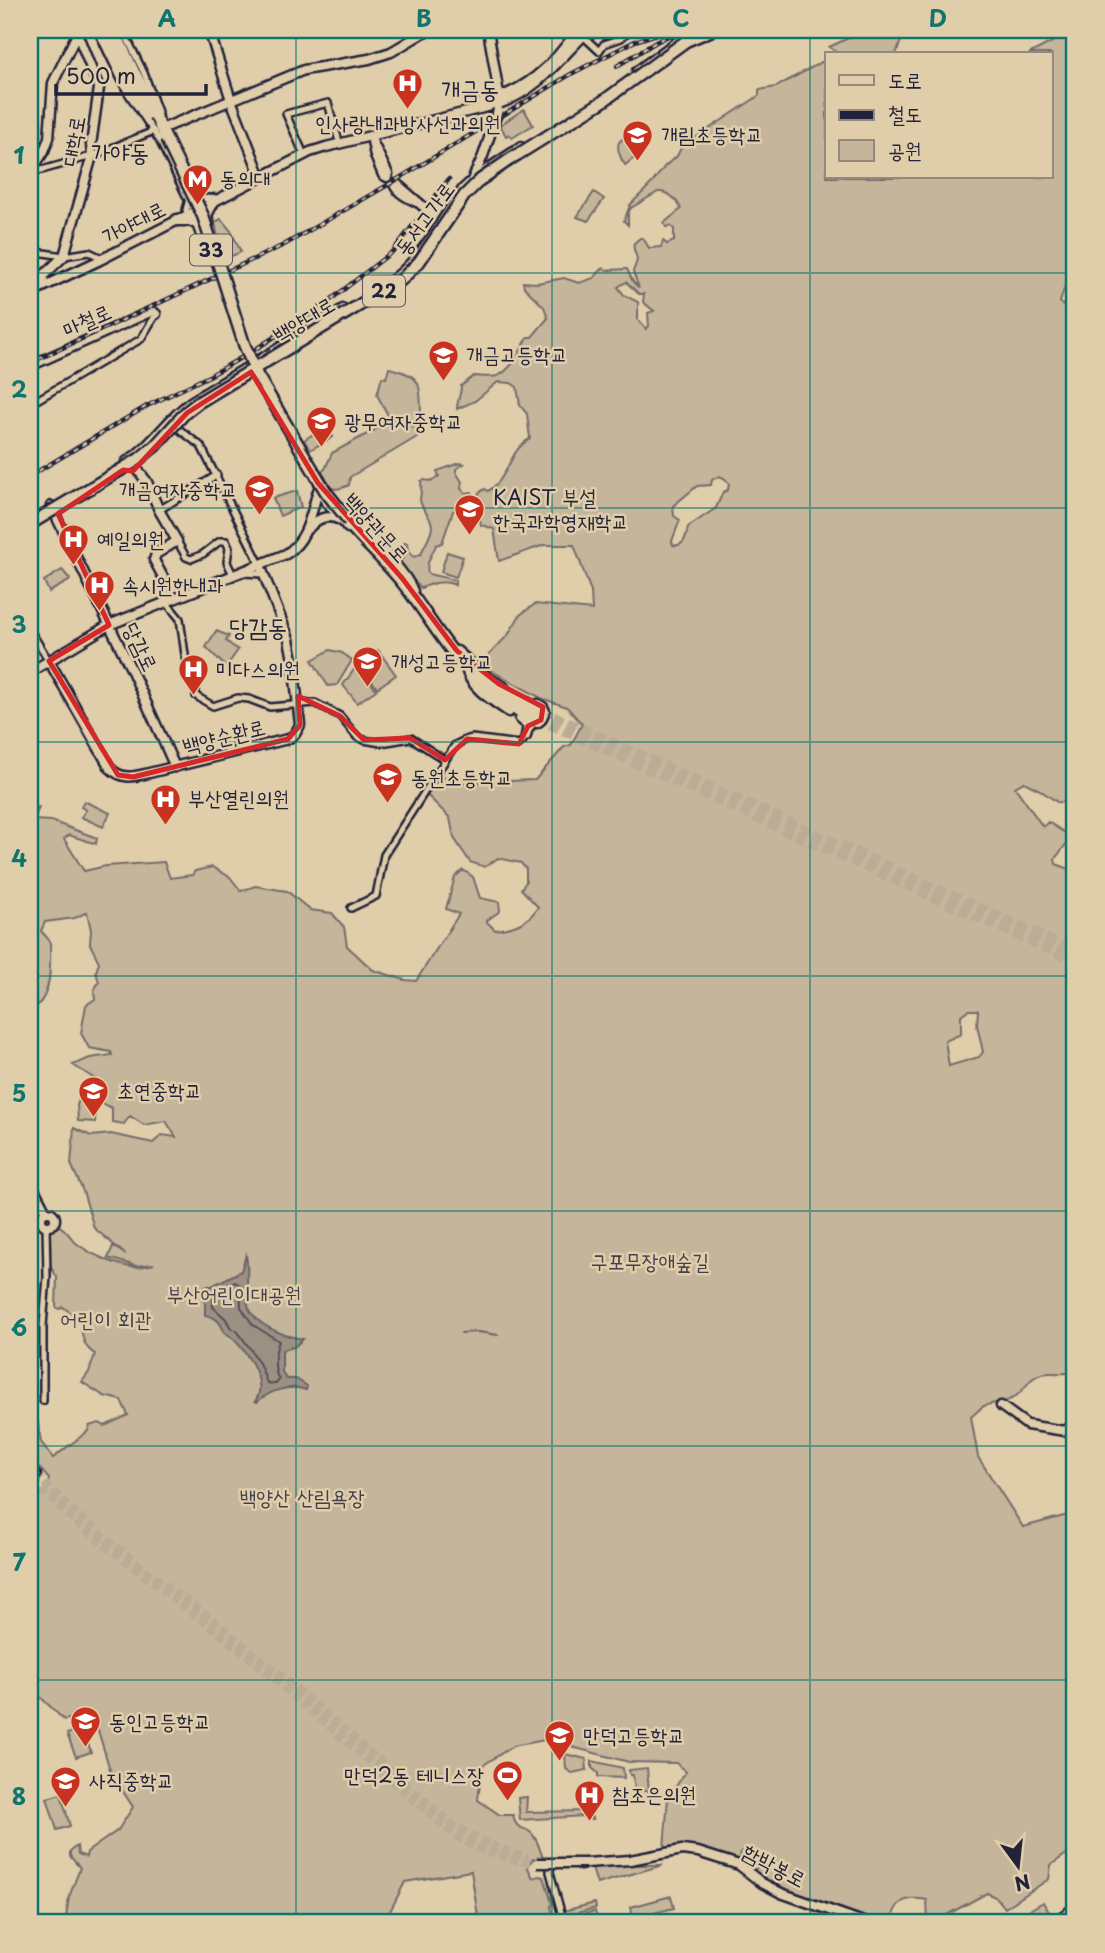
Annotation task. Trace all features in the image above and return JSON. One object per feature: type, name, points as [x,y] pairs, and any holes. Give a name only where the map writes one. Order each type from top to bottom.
[{"type":"highway","name":"33","points":[[103,30],[132,77],[203,216],[262,385],[326,492],[347,522],[412,592],[456,653],[484,679],[537,717]]},
{"type":"highway","name":"33","points":[[114,30],[132,77]]},
{"type":"highway","name":"동서고가로","points":[[377,294],[413,265],[462,195],[479,178],[600,101],[684,39],[701,30]]},
{"type":"highway","name":"동서고가로","points":[[30,522],[135,459],[193,403],[401,280],[414,268],[464,196],[480,180],[602,102],[686,41],[713,30]]},
{"type":"highway","points":[[176,219],[212,199]]},
{"type":"highway","points":[[195,209],[207,221],[253,365]]},
{"type":"highway","points":[[195,209],[194,221],[201,228],[239,346],[253,365]]},
{"type":"main road","points":[[209,30],[231,100],[261,175]]},
{"type":"main road","points":[[164,128],[304,70],[380,56],[398,49],[428,30]]},
{"type":"main road","points":[[476,177],[496,113],[498,85],[488,30]]},
{"type":"main road","name":"백양대로","points":[[429,246],[442,219],[463,189],[476,177],[606,95],[670,46],[701,30]]},
{"type":"main road","name":"백양대로","points":[[30,522],[136,455],[172,423],[253,365],[390,281],[429,246],[467,194],[476,177],[601,105],[677,49],[713,30]]},
{"type":"main road","points":[[30,173],[49,138],[53,83],[78,31]]},
{"type":"main road","name":"대학로","points":[[43,283],[44,275],[64,256],[92,156],[99,89],[78,31]]},
{"type":"main road","points":[[496,113],[510,100],[540,81],[583,32]]},
{"type":"main road","points":[[496,113],[515,91],[544,70],[571,40],[583,32]]},
{"type":"main road","points":[[498,85],[515,91]]},
{"type":"main road","points":[[212,199],[318,150],[486,105],[498,85]]},
{"type":"main road","points":[[486,105],[487,110],[496,113]]},
{"type":"main road","points":[[486,105],[496,113]]},
{"type":"main road","points":[[261,175],[316,144],[338,138],[370,136]]},
{"type":"main road","points":[[370,136],[386,176]]},
{"type":"main road","points":[[370,136],[383,175],[419,203]]},
{"type":"main road","points":[[483,156],[484,160],[492,165]]},
{"type":"main road","points":[[396,185],[442,219]]},
{"type":"main road","name":"가야대로","points":[[30,290],[176,219]]},
{"type":"main road","name":"마철로","points":[[30,366],[152,310],[156,314]]},
{"type":"main road","name":"백양관문로","points":[[253,365],[320,485],[324,499],[347,522]]},
{"type":"main road","name":"백양대로","points":[[30,522],[44,517],[53,508],[64,505],[138,461],[153,449],[172,423]]},
{"type":"main road","points":[[138,461],[135,466],[143,475],[177,541],[160,552],[154,560],[163,577],[166,602]]},
{"type":"main road","points":[[123,470],[136,472],[148,487]]},
{"type":"main road","points":[[312,524],[321,493],[320,485]]},
{"type":"main road","points":[[305,534],[320,485]]},
{"type":"main road","name":"백양관문로","points":[[320,485],[390,560],[406,579],[412,592]]},
{"type":"main road","points":[[58,520],[58,514],[64,505]]},
{"type":"main road","name":"당감로","points":[[53,508],[132,671],[174,767]]},
{"type":"main road","points":[[44,517],[50,515],[58,520]]},
{"type":"main road","points":[[30,672],[109,625],[236,573],[261,567],[286,554],[318,519],[326,517],[347,522]]},
{"type":"main road","name":"백양순환로","points":[[49,661],[113,771],[122,777],[290,739],[300,725],[289,639],[261,567]]},
{"type":"main road","points":[[456,653],[472,681],[485,694],[527,723],[526,736]]},
{"type":"main road","points":[[466,668],[496,699],[537,717]]},
{"type":"main road","points":[[30,1181],[45,1219],[30,1217]]},
{"type":"main road","points":[[1001,1406],[1027,1425],[1065,1431],[1075,1423]]},
{"type":"main road","name":"함박봉로","points":[[586,1862],[622,1861],[682,1850],[698,1852],[739,1865],[762,1883],[781,1893],[866,1923]]},
{"type":"main road","points":[[534,1861],[586,1862]]},
{"type":"main road","points":[[550,1863],[583,1865],[586,1862]]},
{"type":"main road","points":[[1052,1923],[1075,1908]]},
{"type":"street","points":[[97,30],[126,90],[154,131],[164,140],[195,209]]},
{"type":"street","points":[[122,30],[147,80],[164,128],[164,140]]},
{"type":"street","points":[[583,32],[599,51],[604,44],[621,38],[630,30]]},
{"type":"street","points":[[302,150],[286,114],[328,103],[338,138]]},
{"type":"street","points":[[30,173],[92,156],[154,131]]},
{"type":"street","points":[[195,209],[202,199],[212,199]]},
{"type":"street","points":[[30,251],[64,256],[97,256]]},
{"type":"street","points":[[30,404],[141,339],[156,314]]},
{"type":"street","points":[[172,423],[201,446],[261,567],[236,573],[227,562],[229,548],[226,541],[220,541],[191,559],[186,557],[177,541]]},
{"type":"street","points":[[159,510],[217,475]]},
{"type":"street","points":[[166,602],[180,619],[188,676],[196,690],[196,696],[207,704],[213,706],[238,698],[249,699],[267,707],[314,703],[337,714],[357,737],[381,743],[411,738],[445,760]]},
{"type":"street","points":[[30,630],[49,661]]},
{"type":"street","points":[[351,908],[376,896],[384,855],[457,744],[467,739],[516,744],[526,736],[537,717]]},
{"type":"street","points":[[44,1401],[43,1326],[47,1277],[45,1219]]},
{"type":"street","points":[[550,1863],[564,1923]]},
{"type":"highlighted area","points":[[251,372],[318,483],[402,578],[457,651],[499,684],[543,707],[541,720],[528,726],[519,744],[467,739],[445,760],[410,738],[364,740],[340,716],[298,696],[300,725],[288,739],[133,777],[118,775],[49,661],[109,625],[58,514],[123,470],[133,471],[187,413]]},
{"type":"green space","points":[[858,30],[901,30],[904,33],[897,52],[836,52],[829,47],[851,37]]},
{"type":"green space","name":"구포무장애숲길","points":[[1063,36],[1075,40],[1075,255],[1060,302],[1072,316],[1075,327],[1075,369],[1065,374],[1068,379],[1075,380],[1075,803],[1057,802],[1024,782],[1015,787],[1043,827],[1048,822],[1070,839],[1055,859],[1056,864],[1075,871],[1075,1371],[1038,1376],[1012,1399],[984,1406],[971,1417],[978,1457],[1023,1527],[1075,1513],[1075,1848],[1051,1865],[1049,1879],[1005,1908],[997,1898],[987,1893],[943,1917],[941,1923],[928,1923],[927,1900],[913,1899],[898,1905],[891,1923],[878,1923],[775,1886],[754,1871],[762,1861],[745,1847],[740,1853],[741,1861],[693,1848],[664,1849],[668,1797],[686,1772],[676,1763],[629,1762],[545,1740],[513,1746],[482,1766],[478,1800],[500,1815],[513,1815],[519,1827],[535,1837],[543,1858],[533,1859],[527,1866],[533,1878],[544,1877],[554,1920],[561,1918],[562,1923],[479,1923],[471,1871],[405,1882],[384,1923],[65,1923],[69,1897],[80,1868],[70,1856],[70,1851],[77,1846],[78,1854],[86,1857],[87,1852],[118,1830],[133,1807],[111,1773],[93,1714],[64,1720],[30,1687],[30,1488],[39,1494],[43,1493],[49,1479],[30,1457],[30,1422],[38,1423],[41,1442],[53,1458],[88,1431],[89,1426],[99,1423],[105,1426],[128,1415],[121,1400],[104,1396],[82,1382],[89,1372],[95,1354],[85,1344],[80,1320],[63,1307],[56,1307],[57,1277],[48,1257],[50,1228],[59,1226],[76,1243],[114,1263],[131,1267],[154,1264],[136,1266],[108,1258],[113,1246],[126,1255],[94,1228],[83,1191],[71,1164],[74,1128],[91,1136],[111,1134],[153,1143],[162,1135],[176,1137],[166,1121],[144,1125],[130,1116],[124,1124],[112,1122],[112,1108],[90,1099],[95,1079],[73,1065],[90,1058],[112,1055],[111,1052],[89,1048],[81,1033],[86,1005],[95,999],[94,990],[99,982],[96,972],[99,962],[90,944],[91,930],[87,912],[75,918],[45,922],[41,931],[50,941],[50,975],[46,992],[37,1006],[30,989],[31,806],[39,807],[34,820],[51,821],[97,838],[96,844],[69,835],[64,839],[84,871],[106,866],[164,862],[170,878],[192,875],[195,871],[212,867],[230,877],[241,891],[255,886],[287,891],[310,910],[332,913],[344,927],[347,946],[373,970],[405,980],[416,981],[459,914],[446,909],[455,877],[463,870],[473,877],[480,898],[499,902],[500,911],[486,921],[495,930],[514,926],[534,913],[538,907],[521,889],[526,882],[526,869],[521,863],[498,858],[485,867],[470,862],[454,838],[450,818],[426,794],[438,774],[455,783],[535,780],[564,747],[571,745],[582,724],[567,707],[541,698],[484,667],[485,659],[508,635],[520,615],[535,604],[592,610],[591,592],[574,545],[544,545],[499,561],[494,529],[481,525],[476,501],[485,489],[488,491],[495,486],[518,450],[530,439],[527,414],[520,405],[517,387],[511,383],[498,382],[475,401],[457,409],[461,386],[474,376],[494,377],[502,373],[516,359],[528,337],[532,337],[548,318],[544,307],[524,287],[523,282],[537,283],[564,278],[579,283],[594,278],[603,268],[627,269],[639,288],[633,272],[637,262],[634,243],[643,238],[649,248],[661,247],[663,241],[667,244],[674,241],[674,229],[666,227],[664,223],[681,209],[672,197],[658,192],[631,208],[628,225],[624,221],[630,205],[677,156],[681,148],[754,99],[759,95],[759,90],[776,87],[825,60],[825,178],[1052,178],[1052,52],[1033,52]],"holes":[[[626,282],[639,294],[644,294],[643,302],[654,311],[648,313],[649,326],[646,329],[638,320],[638,302],[624,295],[618,287]],[[719,476],[729,483],[728,490],[723,492],[716,508],[688,527],[682,543],[673,545],[680,520],[674,516],[673,506],[697,486],[711,485],[712,480]],[[968,1010],[978,1010],[977,1025],[983,1052],[979,1057],[949,1066],[945,1041],[961,1034],[961,1015]]]},
{"type":"green space","points":[[524,109],[533,125],[512,138],[509,134],[506,136],[500,125]]},
{"type":"green space","points":[[630,136],[642,152],[625,165],[618,146],[620,141]]},
{"type":"green space","points":[[594,192],[604,199],[588,221],[577,217]]},
{"type":"green space","points":[[221,219],[231,231],[241,252],[222,260],[215,222]]},
{"type":"green space","points":[[389,368],[408,374],[417,382],[421,414],[409,425],[416,428],[417,437],[350,477],[349,485],[339,489],[331,488],[319,473],[325,469],[332,453],[393,420],[377,395],[382,377],[386,378]]},
{"type":"green space","points":[[326,426],[333,437],[310,450],[304,440]]},
{"type":"green space","points":[[464,464],[456,469],[456,472],[462,482],[461,489],[466,493],[472,492],[472,508],[453,511],[442,543],[436,545],[427,566],[428,574],[455,580],[455,585],[442,582],[421,588],[400,562],[406,554],[404,543],[407,543],[414,557],[421,554],[432,530],[430,519],[420,499],[421,481],[434,480],[439,476],[437,471]]},
{"type":"green space","points":[[297,491],[301,507],[280,516],[273,498]]},
{"type":"green space","points":[[447,552],[463,557],[456,577],[441,572]]},
{"type":"green space","points":[[62,570],[69,581],[49,592],[44,581]]},
{"type":"green space","points":[[216,631],[229,636],[226,641],[238,650],[226,667],[206,647]]},
{"type":"green space","points":[[330,650],[342,653],[352,660],[337,685],[328,686],[312,660]]},
{"type":"green space","points":[[378,650],[396,675],[377,688],[359,663]]},
{"type":"green space","points":[[358,664],[376,690],[357,703],[343,685]]},
{"type":"green space","points":[[84,801],[110,813],[103,827],[81,817],[86,810],[81,807]]},
{"type":"green space","points":[[79,1100],[96,1108],[95,1122],[78,1121]]},
{"type":"green space","points":[[83,1728],[91,1752],[76,1757],[67,1734]]},
{"type":"green space","points":[[565,1754],[586,1759],[587,1770],[572,1773],[566,1769]]},
{"type":"green space","points":[[592,1761],[623,1768],[624,1778],[598,1777],[598,1773],[592,1768]]},
{"type":"green space","points":[[647,1768],[649,1791],[635,1791],[633,1775],[630,1775],[629,1770]]},
{"type":"green space","points":[[61,1794],[70,1826],[57,1830],[47,1798]]},
{"type":"green space","points":[[527,1797],[526,1812],[588,1811],[593,1819],[585,1819],[584,1816],[520,1820],[518,1798]]},
{"type":"green space","points":[[591,1865],[663,1865],[597,1884]]},
{"type":"green space","points":[[671,1896],[674,1908],[633,1918],[631,1907]]},
{"type":"green space","points":[[1043,1902],[1049,1912],[1038,1920],[1025,1922],[1021,1915]]},
{"type":"green space","points":[[595,1903],[596,1908],[569,1915],[570,1918],[595,1911],[598,1923],[572,1923],[571,1919],[571,1923],[565,1923],[563,1911]]},
{"type":"water","points":[[246,1255],[249,1308],[260,1322],[268,1327],[303,1339],[294,1347],[282,1350],[282,1372],[286,1379],[296,1379],[307,1386],[306,1390],[280,1390],[255,1401],[259,1384],[252,1363],[239,1344],[224,1332],[218,1320],[205,1315],[205,1286],[212,1286],[241,1271]]},
{"type":"waterway","points":[[595,38],[613,30]]},
{"type":"waterway","points":[[461,1333],[498,1335]]},
{"type":"tunnel","points":[[540,710],[1075,951]]},
{"type":"tunnel","points":[[536,718],[1075,961]]},
{"type":"tunnel","points":[[36,1475],[88,1523],[304,1695],[450,1822],[487,1843],[528,1858]]},
{"type":"tunnel","points":[[33,1481],[79,1525],[248,1656],[452,1833],[489,1853],[530,1863]]},
{"type":"railway","points":[[30,363],[284,245],[571,74],[635,41],[669,30]]},
{"type":"railway","points":[[617,66],[680,30]]},
{"type":"railway","points":[[30,476],[147,406],[251,352],[324,305],[393,251],[449,179]]},
{"type":"place","name":"인사랑내과방사선과의원","points":[[408,111]]},
{"type":"place","name":"개림초등학교","points":[[638,162]]},
{"type":"place","name":"동의대","points":[[197,206]]},
{"type":"place","name":"개금고등학교","points":[[443,382]]},
{"type":"place","name":"광무여자중학교","points":[[321,449]]},
{"type":"place","name":"개금여자중학교","points":[[260,517]]},
{"type":"place","name":"KAIST 부설 한국과학영재학교","points":[[470,537]]},
{"type":"place","name":"예일의원","points":[[74,567]]},
{"type":"place","name":"속시원한내과","points":[[99,613]]},
{"type":"place","name":"개성고등학교","points":[[368,689]]},
{"type":"place","name":"미다스의원","points":[[193,697]]},
{"type":"place","name":"동원초등학교","points":[[388,805]]},
{"type":"place","name":"부산열린의원","points":[[165,826]]},
{"type":"place","name":"초연중학교","points":[[94,1118]]},
{"type":"place","name":"동인고등학교","points":[[86,1749]]},
{"type":"place","name":"만덕고등학교","points":[[560,1763]]},
{"type":"place","name":"만덕2동 테니스장","points":[[507,1803]]},
{"type":"place","name":"사직중학교","points":[[66,1808]]},
{"type":"place","name":"참조은의원","points":[[589,1822]]},
{"type":"district","name":"개금동","points":[[470,90]]},
{"type":"district","name":"가야동","points":[[120,153]]},
{"type":"district","name":"당감동","points":[[258,628]]},
{"type":"park label","name":"부산어린이대공원","points":[[234,1295]]},
{"type":"park label","name":"어린이 회관","points":[[106,1320]]},
{"type":"park label","name":"백양산 산림욕장","points":[[302,1498]]}]
